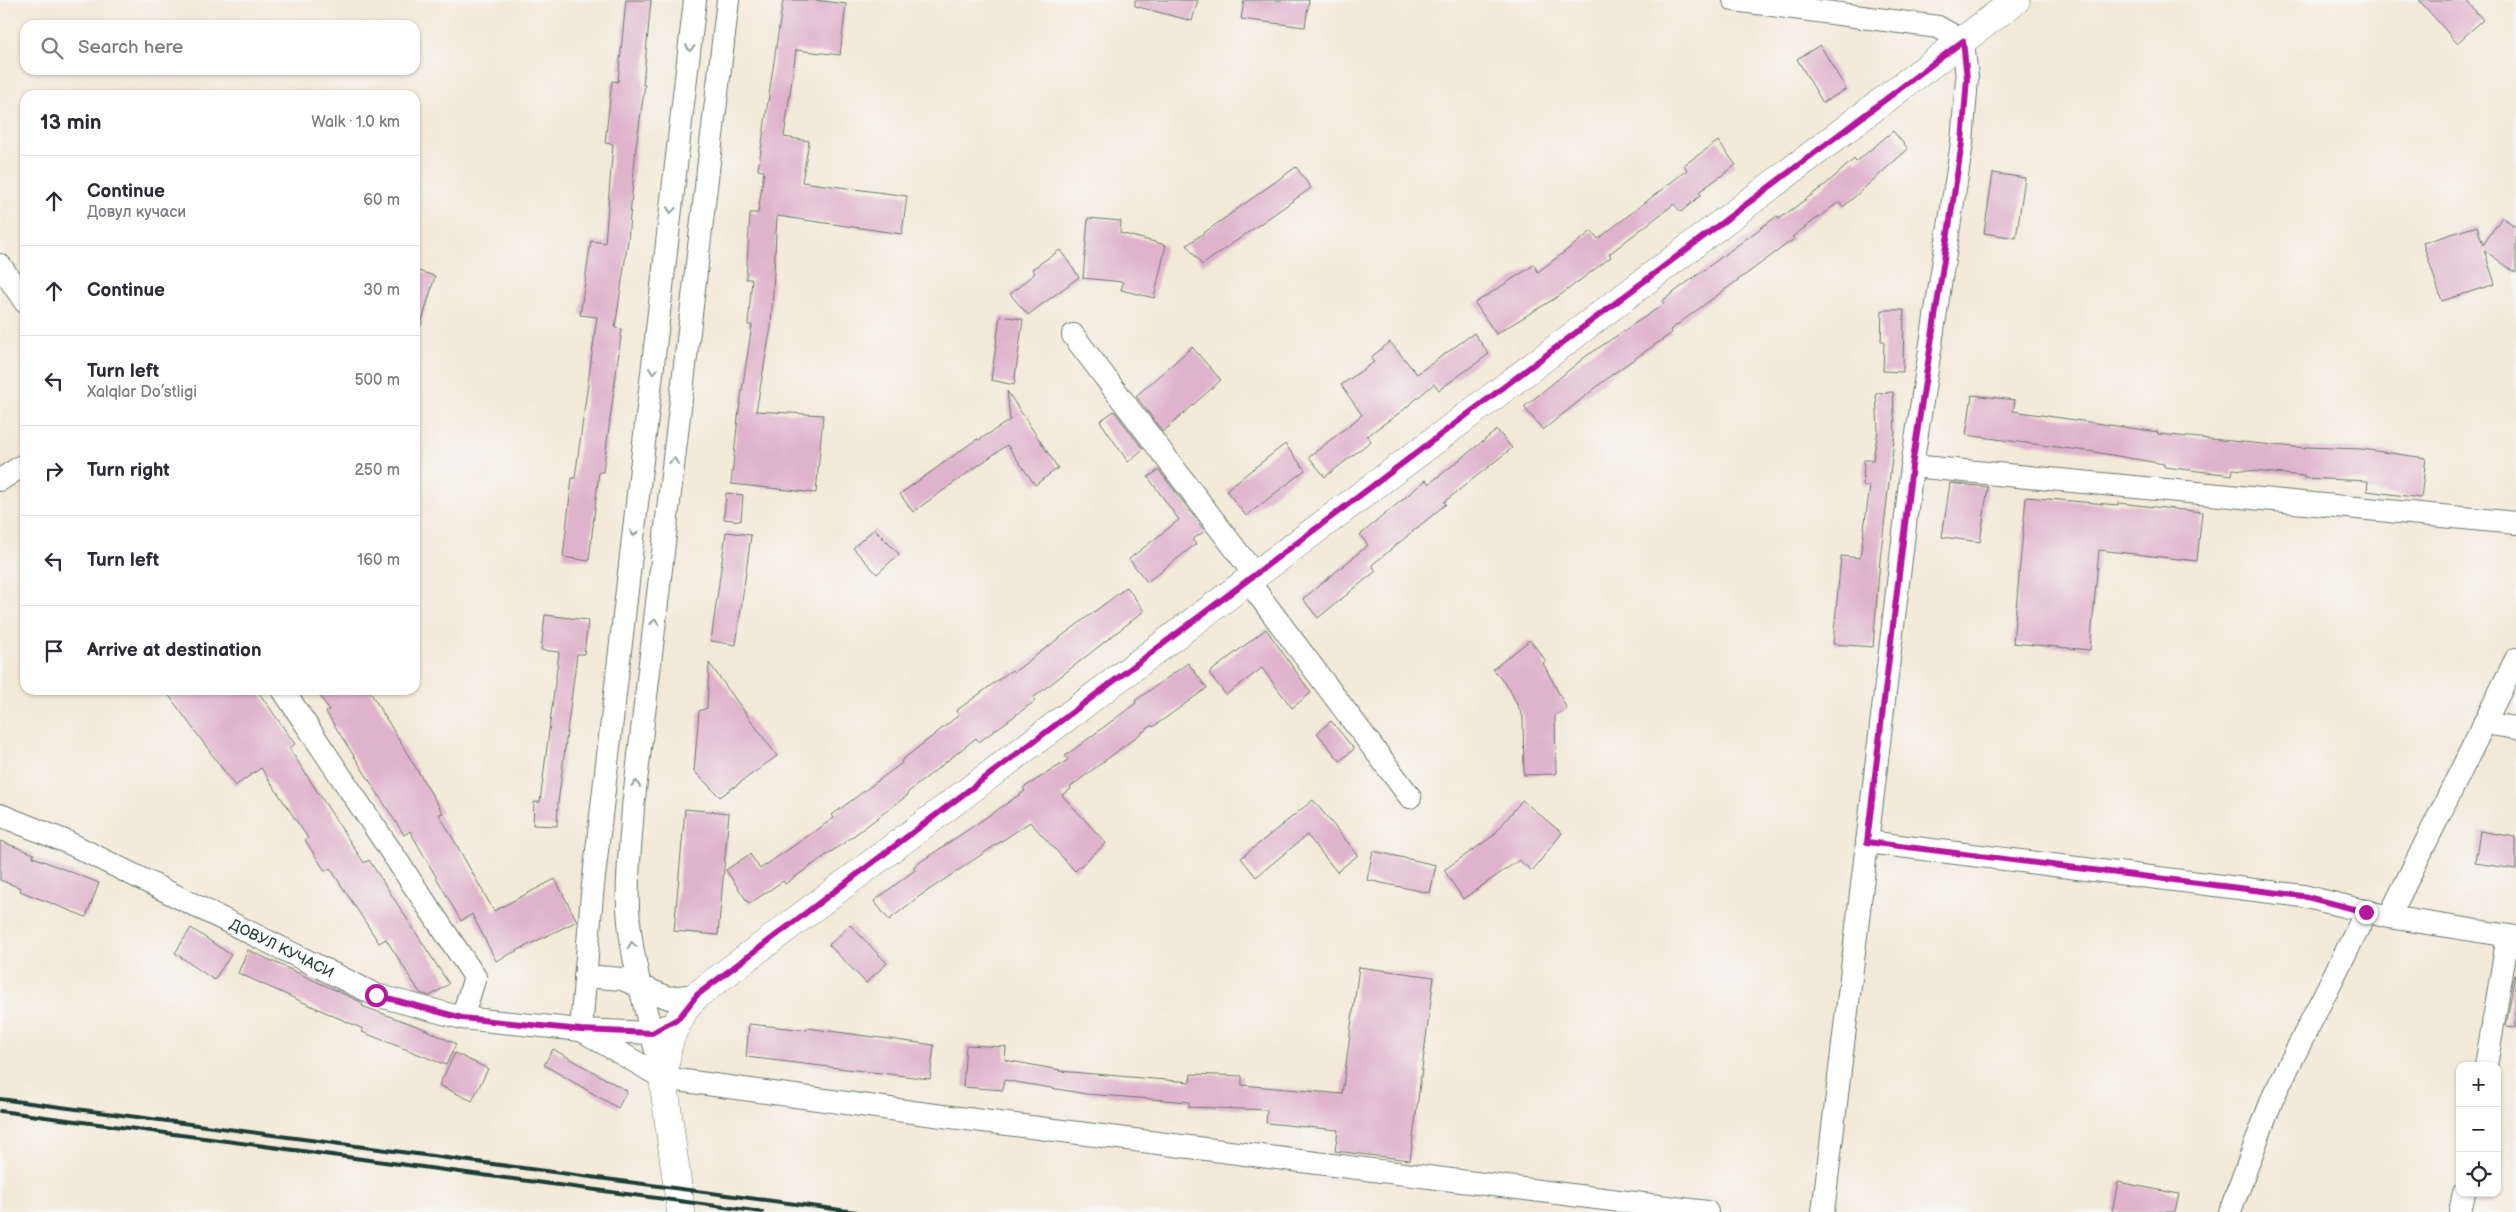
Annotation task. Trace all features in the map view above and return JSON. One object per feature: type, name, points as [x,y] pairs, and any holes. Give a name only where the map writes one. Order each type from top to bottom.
[{"type":"main road","points":[[682,1212],[663,1078],[668,1046],[679,1018],[697,995],[2016,0]]},
{"type":"street","points":[[695,0],[594,884],[581,1030],[663,1078],[937,1116],[1707,1212]]},
{"type":"street","points":[[663,1078],[641,987],[629,920],[628,881],[634,807],[728,0]]},
{"type":"street","points":[[1734,0],[1908,21],[1938,27],[1963,41],[1967,78],[1962,143],[1912,466],[1823,1212]]},
{"type":"street","points":[[0,265],[20,295]]},
{"type":"street","points":[[1073,335],[1410,797]]},
{"type":"street","points":[[1912,466],[2516,523]]},
{"type":"street","points":[[0,480],[20,467]]},
{"type":"street","points":[[2389,917],[2516,659]]},
{"type":"street","points":[[286,695],[475,978],[462,1018]]},
{"type":"street","points":[[2484,723],[2516,728]]},
{"type":"street","name":"ДОВУЛ КУЧАСИ","points":[[0,815],[67,842],[376,995],[462,1018],[581,1030],[652,1033]]},
{"type":"street","points":[[1867,842],[2303,896],[2389,917],[2512,937],[2487,1062]]},
{"type":"street","points":[[2230,1212],[2273,1097],[2366,912]]},
{"type":"street","points":[[585,976],[622,978],[669,998],[697,995]]},
{"type":"street","points":[[652,1033],[679,1018]]},
{"type":"street","points":[[2460,1212],[2463,1197]]},
{"type":"building","points":[[626,0],[651,0],[643,85],[645,85],[636,147],[628,240],[615,328],[622,329],[603,472],[599,472],[589,561],[563,557],[572,478],[575,478],[597,317],[580,315],[591,241],[605,243],[613,144],[605,143],[612,81],[618,82]]},
{"type":"building","points":[[783,0],[815,0],[846,4],[840,55],[796,50],[784,137],[809,141],[802,182],[907,196],[902,234],[777,216],[771,327],[756,411],[823,415],[816,493],[731,484],[738,417],[752,325],[748,325],[752,279],[746,279],[750,213],[758,213],[764,171],[758,170]]},
{"type":"building","points":[[1135,0],[1198,0],[1192,21],[1135,6]]},
{"type":"building","points":[[1244,0],[1309,0],[1305,27],[1241,19]]},
{"type":"building","points":[[2419,0],[2466,0],[2483,20],[2457,43]]},
{"type":"building","points":[[1820,45],[1846,89],[1823,103],[1797,59]]},
{"type":"building","points":[[1893,131],[1908,149],[1843,207],[1839,202],[1792,237],[1794,239],[1670,330],[1672,333],[1614,373],[1543,430],[1524,407],[1585,357],[1664,304],[1662,301],[1777,216],[1779,219],[1825,185],[1854,159],[1856,162]]},
{"type":"building","points":[[1718,141],[1736,165],[1699,192],[1701,195],[1681,212],[1674,204],[1609,254],[1611,257],[1559,296],[1496,334],[1475,303],[1534,265],[1538,272],[1592,231],[1598,239],[1687,170],[1684,165]]},
{"type":"building","points":[[1296,167],[1311,188],[1202,265],[1187,245]]},
{"type":"building","points":[[1993,173],[2025,178],[2016,238],[1984,233]]},
{"type":"building","points":[[2502,217],[2516,227],[2516,273],[2484,250],[2495,284],[2442,301],[2423,243],[2477,226],[2483,245]]},
{"type":"building","points":[[1088,218],[1121,221],[1120,233],[1166,245],[1154,298],[1121,290],[1123,282],[1083,278]]},
{"type":"building","points":[[1060,250],[1079,277],[1028,315],[1010,294],[1035,273],[1032,269]]},
{"type":"building","points":[[420,272],[435,276],[420,328]]},
{"type":"building","points":[[1882,310],[1904,310],[1903,372],[1883,371],[1884,341],[1881,341]]},
{"type":"building","points":[[1000,316],[1023,319],[1014,385],[991,380]]},
{"type":"building","points":[[1474,333],[1489,354],[1439,390],[1434,384],[1402,411],[1367,436],[1371,441],[1325,477],[1309,457],[1362,415],[1341,385],[1374,362],[1370,358],[1390,342],[1417,374]]},
{"type":"building","points":[[1192,347],[1221,380],[1163,432],[1136,396]]},
{"type":"building","points":[[1007,391],[1058,468],[1035,485],[1007,445],[913,512],[900,494],[977,439],[979,440],[1010,420]]},
{"type":"building","points":[[1893,392],[1895,432],[1880,560],[1873,647],[1833,644],[1841,556],[1860,558],[1870,486],[1863,486],[1864,460],[1873,460],[1878,430],[1876,393]]},
{"type":"building","points":[[1972,395],[2015,400],[2013,411],[2158,432],[2158,434],[2305,448],[2361,449],[2426,458],[2421,498],[2367,491],[2368,481],[2304,478],[2304,476],[2233,469],[2232,475],[2164,467],[2164,464],[2094,452],[1966,435]]},
{"type":"building","points":[[1114,411],[1143,449],[1128,462],[1100,421]]},
{"type":"building","points":[[1497,430],[1512,448],[1444,502],[1446,504],[1372,565],[1376,571],[1318,618],[1303,599],[1368,545],[1360,535],[1426,480],[1429,484]]},
{"type":"building","points":[[1285,444],[1305,470],[1246,516],[1226,490]]},
{"type":"building","points":[[1159,470],[1205,531],[1192,540],[1196,544],[1147,582],[1129,559],[1179,520],[1148,477]]},
{"type":"building","points":[[1950,483],[1988,487],[1980,542],[1942,537]]},
{"type":"building","points":[[726,493],[743,495],[741,521],[724,519]]},
{"type":"building","points":[[2026,497],[2118,505],[2118,503],[2202,512],[2197,561],[2099,550],[2090,650],[2013,643]]},
{"type":"building","points":[[874,529],[899,554],[877,574],[853,548]]},
{"type":"building","points":[[726,532],[751,535],[736,645],[711,641]]},
{"type":"building","points":[[1127,587],[1144,611],[1033,698],[1035,701],[979,742],[976,738],[907,793],[908,795],[848,840],[785,884],[783,881],[749,904],[726,870],[750,854],[760,869],[834,818],[832,815],[902,763],[901,761],[959,715],[956,711],[1012,670],[1014,672]]},
{"type":"building","points":[[545,615],[588,620],[584,654],[577,654],[558,803],[557,826],[533,825],[534,802],[540,802],[559,652],[541,650]]},
{"type":"building","points":[[1266,629],[1311,693],[1292,708],[1262,668],[1226,695],[1209,673]]},
{"type":"building","points":[[1530,640],[1546,661],[1543,663],[1567,709],[1555,715],[1556,774],[1524,775],[1523,717],[1510,690],[1493,669]]},
{"type":"building","points":[[709,663],[777,756],[720,797],[694,771],[699,711],[707,708]]},
{"type":"building","points":[[1188,663],[1207,688],[1153,727],[1152,725],[1062,795],[1106,843],[1075,871],[1030,822],[917,898],[889,920],[874,901],[915,870],[913,867],[1025,791],[1023,788],[1068,760],[1065,756],[1136,703],[1135,701]]},
{"type":"building","points":[[169,695],[261,695],[295,744],[289,748],[364,863],[369,860],[449,984],[430,996],[420,993],[386,939],[379,943],[330,868],[325,871],[305,840],[308,838],[261,768],[235,786]]},
{"type":"building","points":[[319,695],[372,695],[443,813],[439,814],[494,911],[555,879],[577,921],[496,961],[472,914],[461,921],[410,831],[404,835],[326,712],[329,710]]},
{"type":"building","points":[[1331,721],[1354,749],[1340,761],[1317,733]]},
{"type":"building","points":[[1313,800],[1358,855],[1337,872],[1307,835],[1256,877],[1241,858]]},
{"type":"building","points":[[1522,800],[1562,833],[1532,871],[1519,860],[1463,899],[1444,870],[1493,836]]},
{"type":"building","points":[[685,809],[729,813],[718,935],[674,931]]},
{"type":"building","points":[[2480,831],[2516,837],[2516,869],[2475,863]]},
{"type":"building","points":[[0,841],[34,854],[33,857],[99,883],[86,917],[20,891],[21,888],[0,880]]},
{"type":"building","points":[[1373,851],[1436,865],[1430,893],[1367,880]]},
{"type":"building","points":[[850,925],[887,963],[866,983],[829,945]]},
{"type":"building","points":[[191,928],[231,955],[214,980],[175,953]]},
{"type":"building","points":[[248,950],[363,1003],[362,1006],[422,1028],[456,1044],[446,1065],[362,1032],[363,1029],[238,973]]},
{"type":"building","points":[[1359,967],[1434,977],[1410,1160],[1335,1151],[1338,1130],[1266,1123],[1267,1110],[1189,1107],[1189,1102],[1086,1094],[1004,1080],[1003,1090],[963,1087],[966,1045],[1006,1047],[1005,1060],[1059,1071],[1190,1082],[1191,1074],[1242,1076],[1242,1085],[1342,1094]]},
{"type":"building","points":[[2516,975],[2516,1027],[2506,1026]]},
{"type":"building","points":[[749,1024],[807,1030],[807,1028],[934,1045],[930,1079],[746,1057]]},
{"type":"building","points":[[553,1049],[627,1091],[618,1108],[544,1065]]},
{"type":"building","points":[[455,1053],[488,1069],[472,1101],[439,1085]]},
{"type":"building","points":[[2118,1182],[2179,1194],[2175,1212],[2112,1212]]},
{"type":"railway","points":[[0,1099],[856,1212]]},
{"type":"railway","points":[[0,1111],[762,1212]]},
{"type":"route","points":[[376,995],[462,1018],[581,1030],[652,1033],[679,1018],[687,1005],[697,995],[1963,41],[1967,78],[1962,143],[1912,466],[1867,842],[2303,896],[2366,912]]}]
